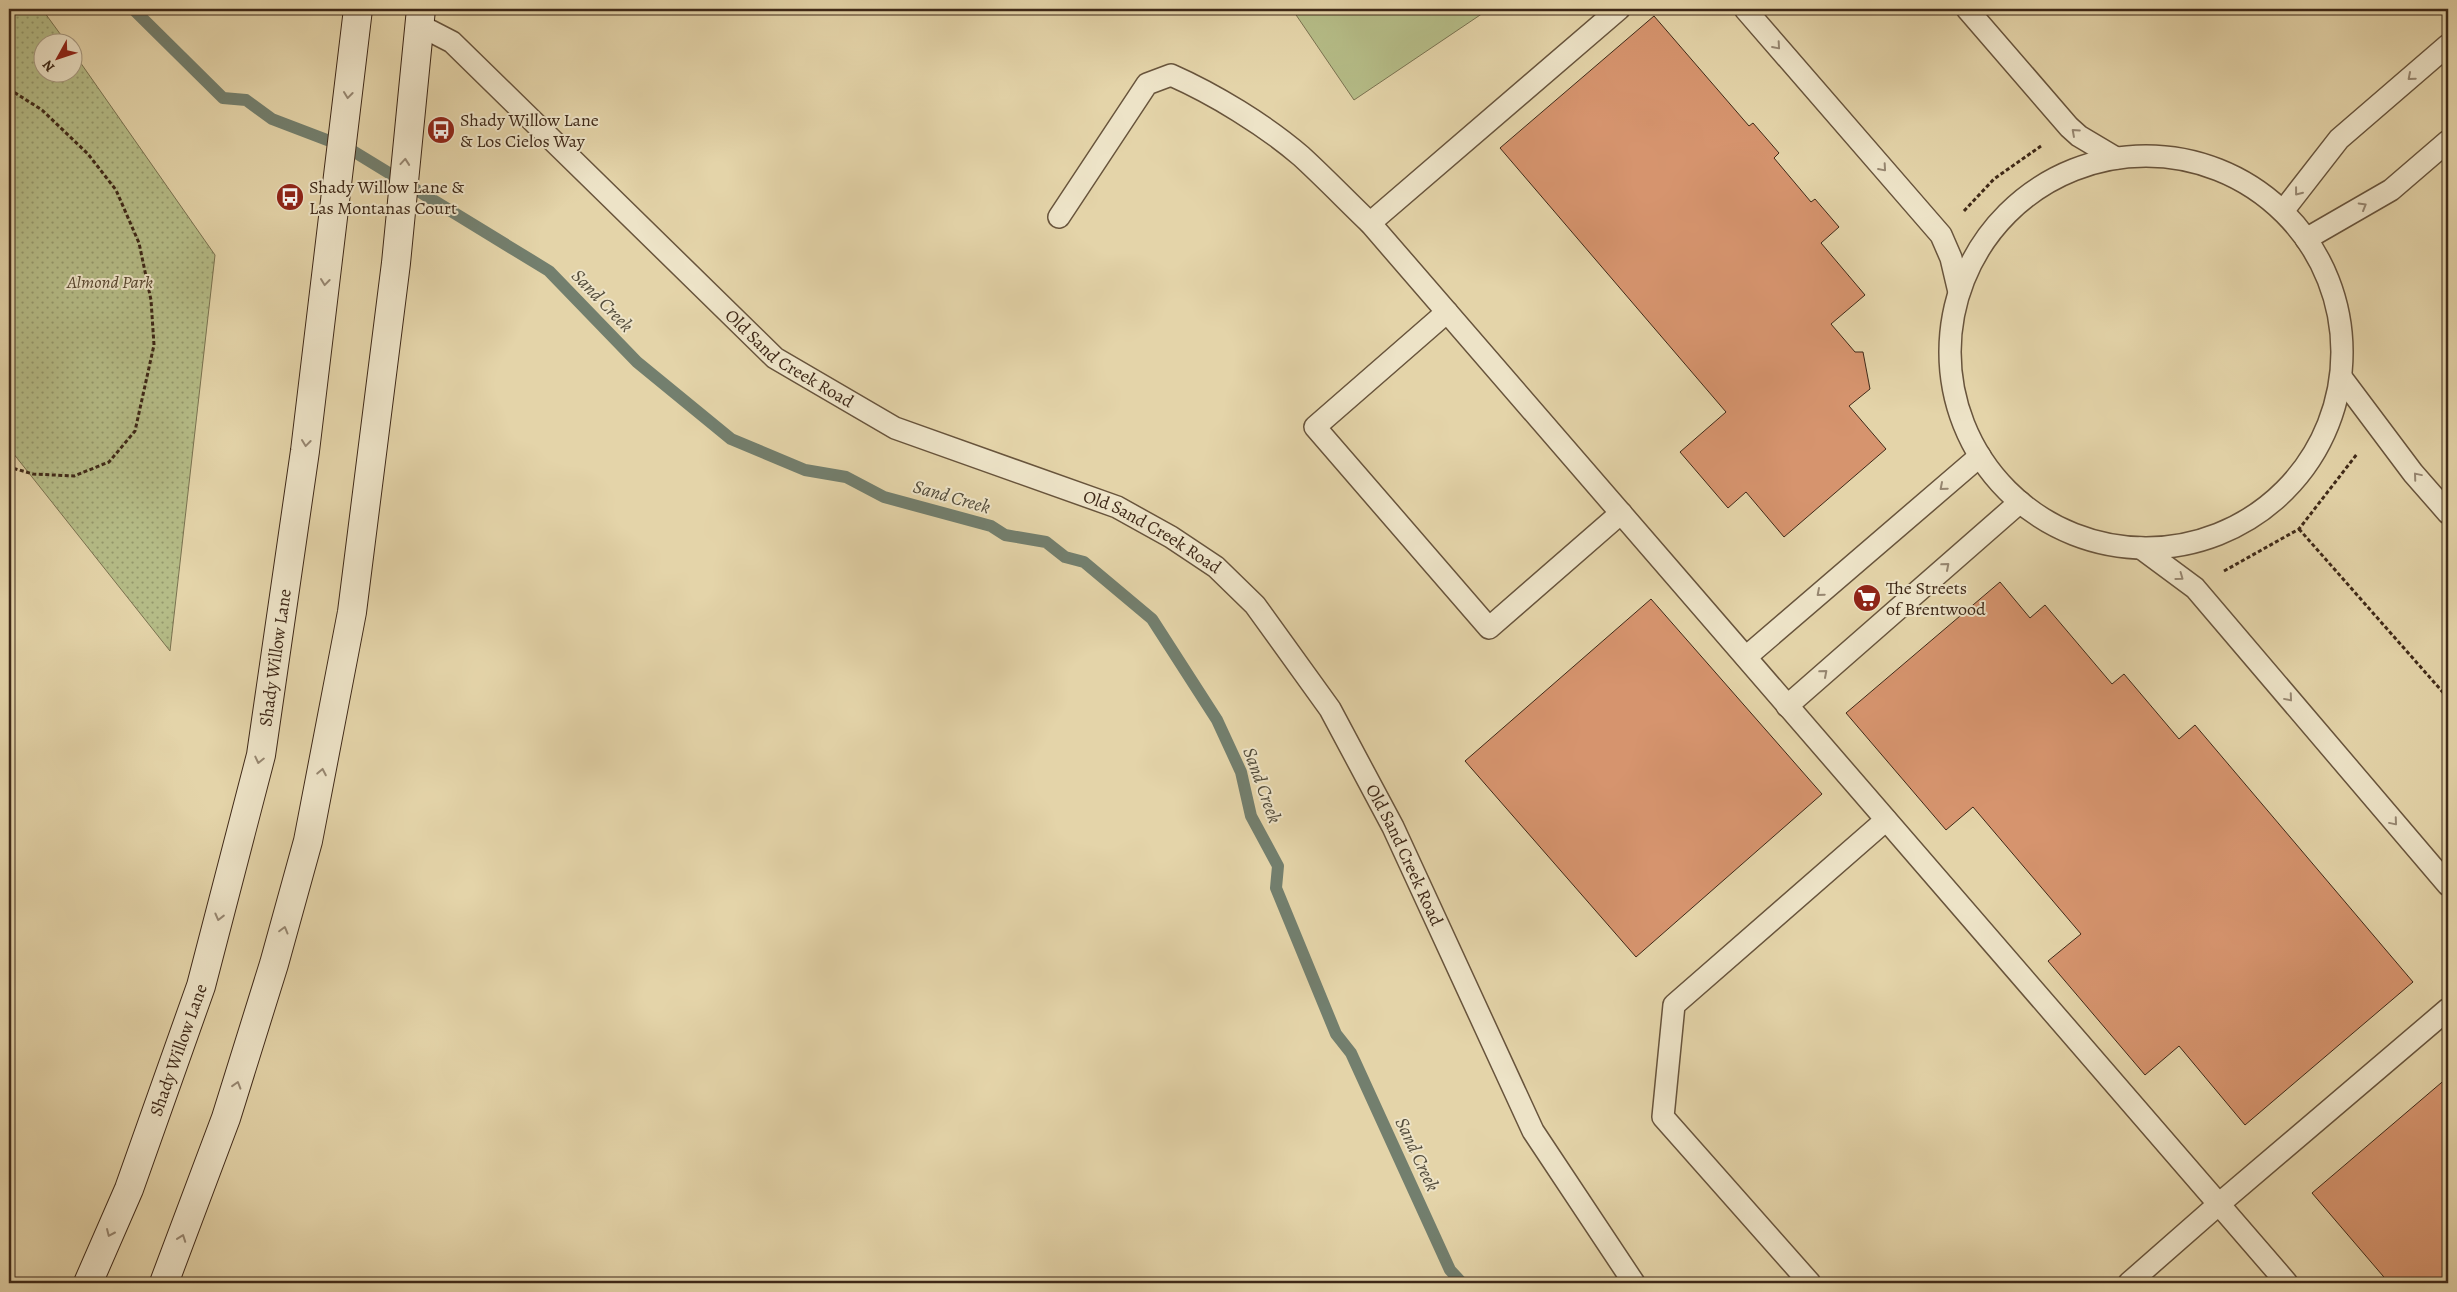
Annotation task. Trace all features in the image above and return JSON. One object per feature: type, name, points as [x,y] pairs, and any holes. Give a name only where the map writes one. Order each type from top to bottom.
[{"type":"main road","name":"Shady Willow Lane","points":[[88,1283],[129,1189],[201,986],[260,755],[305,451],[358,9]]},
{"type":"main road","points":[[164,1283],[226,1118],[274,964],[308,841],[352,612],[396,263],[420,17]]},
{"type":"lane","points":[[1370,224],[1619,9]]},
{"type":"lane","points":[[1745,9],[1941,235],[1951,258],[1959,292]]},
{"type":"lane","points":[[1967,9],[2069,127],[2079,136],[2116,158]]},
{"type":"lane","name":"Old Sand Creek Road","points":[[420,17],[452,42],[675,258],[775,358],[895,428],[1117,508],[1171,537],[1216,567],[1255,605],[1330,709],[1393,827],[1533,1131],[1634,1283]]},
{"type":"lane","points":[[2283,212],[2339,139],[2448,45]]},
{"type":"lane","points":[[1058,217],[1147,84],[1171,75],[1195,86],[1241,113],[1300,156],[1370,224],[2287,1283]]},
{"type":"lane","points":[[2306,239],[2391,190],[2448,141]]},
{"type":"lane","points":[[2152,156],[2188,160],[2222,172],[2254,189],[2283,212],[2306,239],[2325,270],[2336,305],[2342,340],[2341,377],[2333,412],[2320,446],[2300,476],[2274,502],[2245,523],[2212,537],[2177,546],[2141,548],[2108,545],[2076,536],[2046,521],[2020,502],[1992,473],[1980,456],[1964,426],[1955,393],[1950,360],[1952,325],[1959,292],[1974,259],[1993,229],[2018,203],[2048,182],[2081,167],[2116,158],[2152,156]]},
{"type":"lane","points":[[1447,312],[1315,427],[1489,628],[1621,513]]},
{"type":"lane","points":[[2341,377],[2378,428],[2448,514]]},
{"type":"lane","points":[[1746,657],[1980,456]]},
{"type":"lane","points":[[1787,706],[2020,502]]},
{"type":"lane","points":[[2141,548],[2195,588],[2448,885]]},
{"type":"lane","points":[[1810,1283],[1663,1117],[1674,1005],[1886,820]]},
{"type":"lane","points":[[2129,1283],[2448,1009]]},
{"type":"path","points":[[9,90],[42,110],[88,154],[116,190],[139,243],[151,300],[154,345],[135,431],[109,462],[74,476],[33,474],[9,467]]},
{"type":"path","points":[[1941,235],[1994,179],[2069,127]]},
{"type":"path","points":[[2195,588],[2299,529],[2378,428]]},
{"type":"path","points":[[2299,529],[2448,698]]},
{"type":"green space","name":"Almond Park","points":[[9,9],[42,9],[59,32],[32,32],[32,82],[82,82],[82,65],[215,255],[170,651],[9,448]]},
{"type":"green space","points":[[1292,9],[1489,9],[1354,100]]},
{"type":"building","points":[[1654,16],[1749,126],[1753,123],[1779,153],[1774,158],[1811,202],[1815,199],[1839,227],[1821,243],[1865,295],[1831,324],[1855,352],[1863,352],[1870,389],[1849,406],[1886,449],[1784,537],[1746,492],[1728,508],[1680,452],[1726,412],[1500,148]]},
{"type":"building","points":[[2000,582],[2030,618],[2045,605],[2112,684],[2124,674],[2179,739],[2195,725],[2413,982],[2245,1125],[2179,1046],[2145,1075],[2048,961],[2081,934],[1973,807],[1946,830],[1846,713]]},
{"type":"building","points":[[1651,599],[1822,794],[1636,957],[1465,761]]},
{"type":"building","points":[[2448,1077],[2448,1283],[2389,1283],[2312,1193]]},
{"type":"waterway","name":"Sand Creek","points":[[133,9],[223,98],[246,100],[272,119],[348,148],[549,271],[637,362],[731,439],[805,470],[846,477],[884,497],[991,526],[1005,535],[1046,542],[1065,557],[1084,562],[1152,619],[1217,720],[1241,772],[1251,816],[1278,866],[1276,888],[1336,1034],[1351,1053],[1450,1270],[1462,1283]]},
{"type":"place","name":"Shady Willow Lane & Los Cielos Way","points":[[441,130]]},
{"type":"place","name":"Shady Willow Lane & Las Montanas Court","points":[[290,197]]},
{"type":"place","name":"The Streets of Brentwood","points":[[1867,598]]}]
